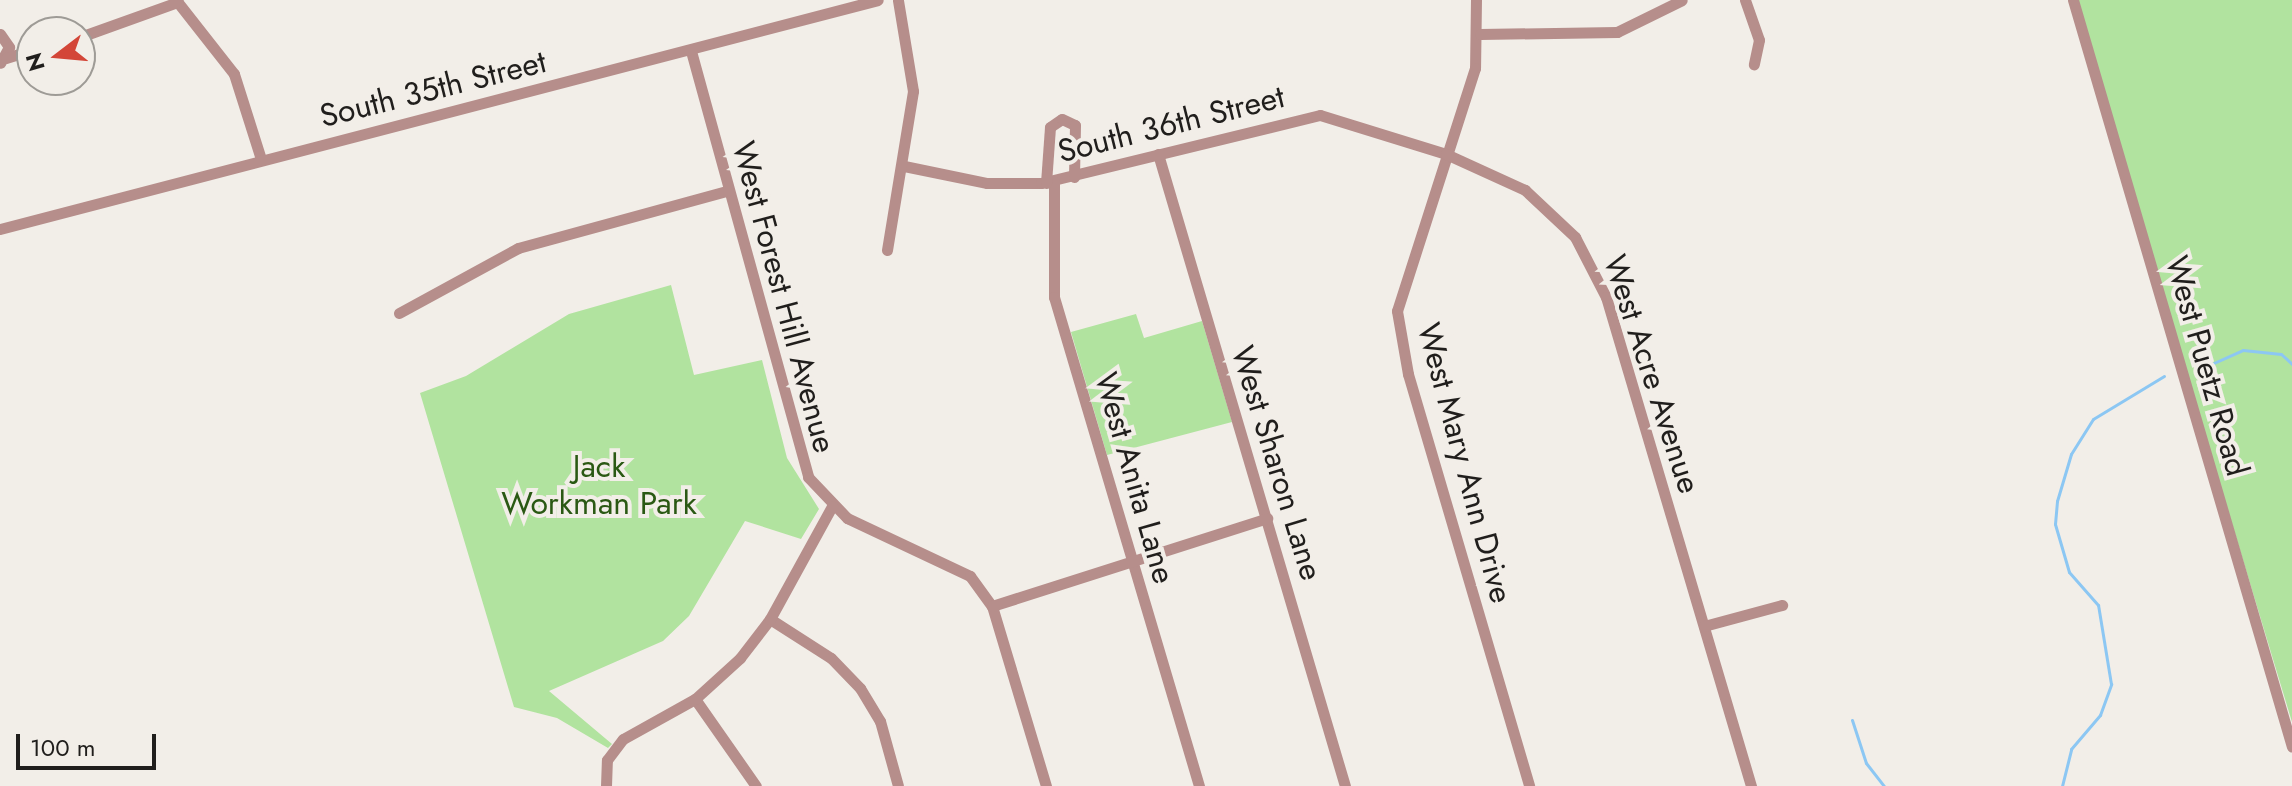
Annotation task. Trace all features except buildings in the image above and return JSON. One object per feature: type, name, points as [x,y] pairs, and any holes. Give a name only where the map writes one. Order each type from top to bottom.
[{"type":"street","name":"South 35th Street","points":[[0,229],[878,0]]},
{"type":"street","points":[[887,250],[904,166],[913,64],[898,0]]},
{"type":"street","points":[[1446,154],[1480,34],[1476,0]]},
{"type":"street","points":[[1480,34],[1617,32],[1682,0]]},
{"type":"street","points":[[1745,0],[1759,40],[1754,64]]},
{"type":"street","name":"West Puetz Road","points":[[2073,0],[2292,747]]},
{"type":"street","points":[[96,31],[177,1],[234,74],[261,159]]},
{"type":"street","points":[[0,34],[3,60]]},
{"type":"street","name":"West Forest Hill Avenue","points":[[691,51],[797,450],[832,506]]},
{"type":"street","name":"South 36th Street","points":[[904,166],[987,183],[1050,182],[1320,115],[1446,154]]},
{"type":"street","name":"West Anita Lane","points":[[1074,177],[1075,125],[1062,119],[1050,127],[1052,289],[1199,786]]},
{"type":"street","name":"West Sharon Lane","points":[[1158,154],[1345,786]]},
{"type":"street","name":"West Acre Avenue","points":[[1446,154],[1525,190],[1588,258],[1751,786]]},
{"type":"street","name":"West Mary Ann Drive","points":[[1446,154],[1397,311],[1408,374],[1529,786]]},
{"type":"street","points":[[399,313],[518,248],[727,191]]},
{"type":"street","points":[[606,786],[614,748],[695,699],[770,619],[832,506],[970,576],[992,606],[1046,786]]},
{"type":"street","points":[[992,606],[1131,559],[1267,518]]},
{"type":"street","points":[[1704,626],[1782,605]]},
{"type":"street","points":[[770,619],[831,658],[860,688],[880,721],[898,786]]},
{"type":"street","points":[[695,699],[756,786]]},
{"type":"green space","points":[[2076,0],[2292,0],[2292,722],[2171,322]]},
{"type":"green space","name":"Jack Workman Park","points":[[671,285],[694,375],[762,360],[787,458],[819,509],[801,539],[745,521],[689,616],[663,641],[549,691],[612,744],[608,748],[557,718],[514,707],[420,393],[466,376],[569,314]]},
{"type":"green space","points":[[1136,314],[1144,338],[1202,321],[1232,422],[1107,455],[1071,332]]},
{"type":"waterway","points":[[2207,366],[2243,350],[2281,354],[2292,364]]},
{"type":"waterway","points":[[2062,786],[2071,749],[2100,715],[2111,684],[2098,605],[2069,572],[2055,524],[2057,501],[2071,454],[2093,419],[2164,376]]},
{"type":"waterway","points":[[1852,720],[1866,763],[1884,786]]}]
